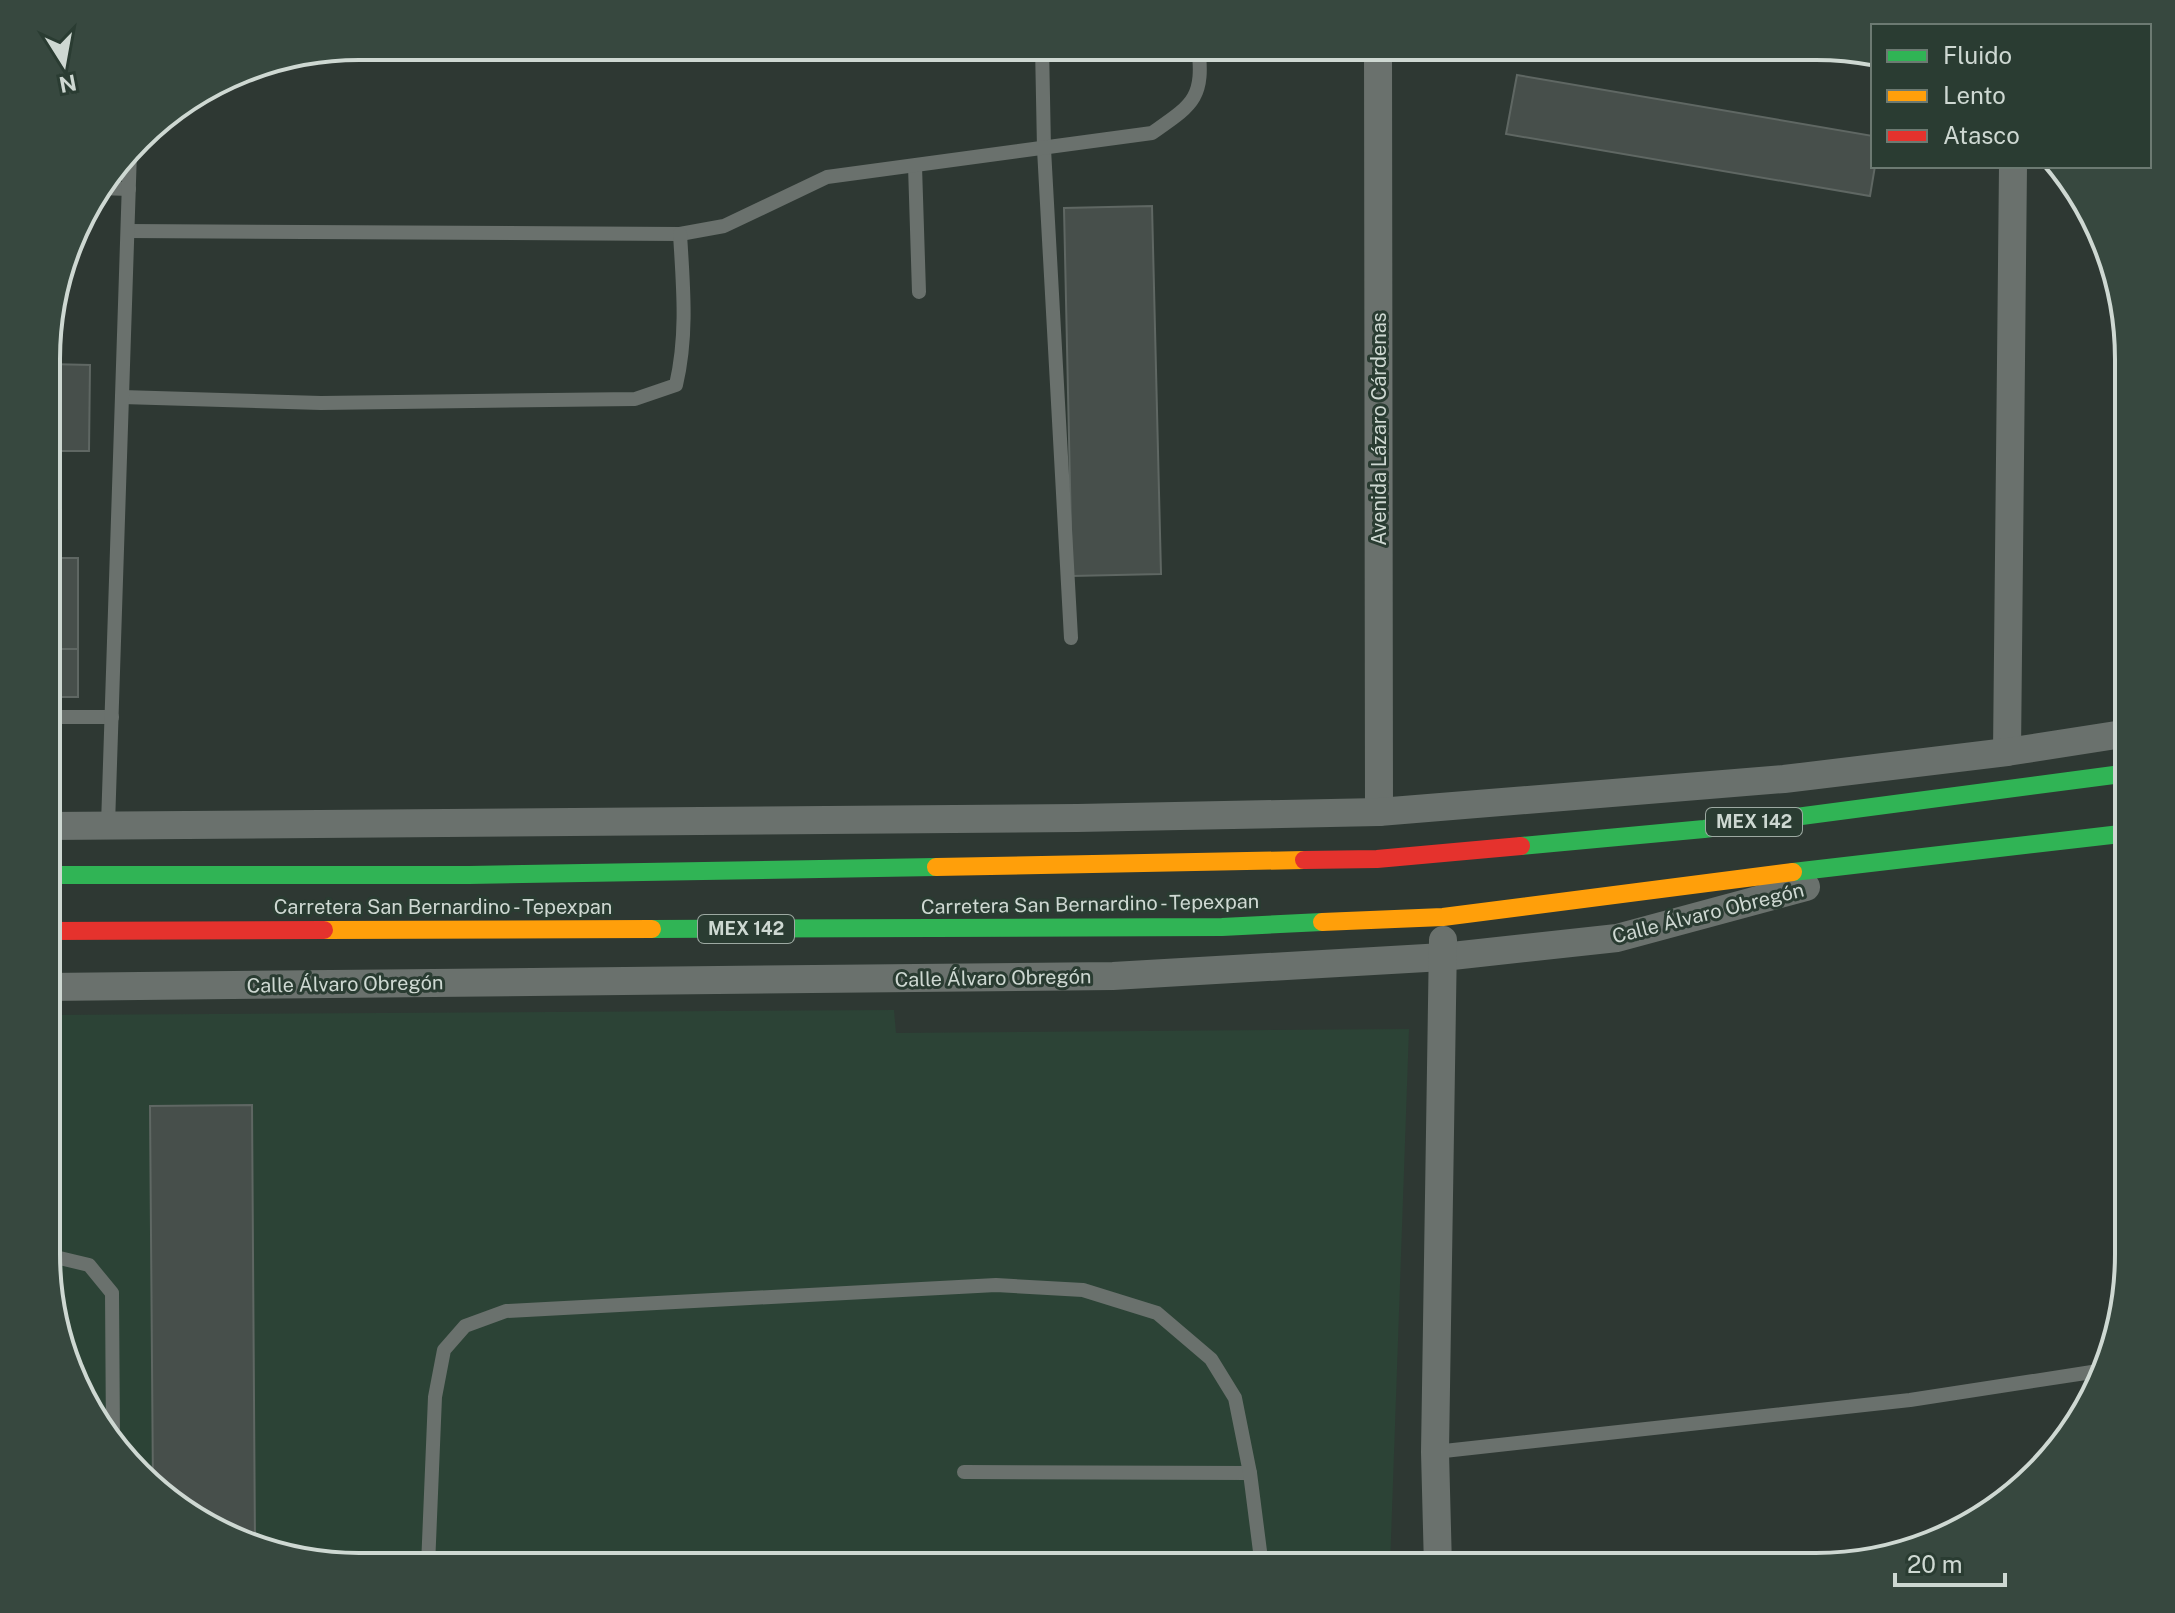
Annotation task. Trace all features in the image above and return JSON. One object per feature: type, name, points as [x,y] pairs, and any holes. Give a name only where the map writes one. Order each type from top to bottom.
[{"type":"highway","name":"Carretera San Bernardino - Tepexpan","points":[[60,875],[469,875],[1377,859],[1704,829],[2115,775]]},
{"type":"highway","name":"Carretera San Bernardino - Tepexpan","points":[[60,931],[1222,927],[1443,917],[1926,855],[2115,835]]},
{"type":"street","name":"Avenida Lázaro Cárdenas","points":[[1378,60],[1379,812]]},
{"type":"street","points":[[2007,752],[2013,168]]},
{"type":"street","points":[[60,826],[1077,818],[1379,812],[1784,779],[2007,752],[2115,735]]},
{"type":"street","name":"Calle Álvaro Obregón","points":[[60,987],[1098,976],[1443,957],[1617,938],[1926,855]]},
{"type":"street","points":[[1438,1553],[1435,1452],[1443,917]]},
{"type":"lane","points":[[1042,60],[1044,149],[1071,638]]},
{"type":"lane","points":[[128,231],[680,234],[724,226],[827,177],[1152,133],[1192,105],[1202,74],[1200,60]]},
{"type":"lane","points":[[915,166],[919,292]]},
{"type":"lane","points":[[108,825],[130,168]]},
{"type":"lane","points":[[113,188],[129,189]]},
{"type":"lane","points":[[122,397],[321,403],[635,399],[676,385],[685,314],[680,234]]},
{"type":"lane","points":[[60,717],[112,717]]},
{"type":"lane","points":[[60,1258],[89,1265],[112,1293],[113,1424]]},
{"type":"lane","points":[[429,1553],[435,1397],[444,1350],[465,1326],[506,1311],[996,1285],[1083,1290],[1157,1313],[1211,1359],[1235,1398],[1250,1473],[1260,1553]]},
{"type":"lane","points":[[1435,1452],[1910,1400],[2090,1372]]},
{"type":"lane","points":[[964,1472],[1250,1473]]},
{"type":"shaded area","points":[[894,1010],[896,1033],[1409,1029],[1390,1553],[359,1553],[300,1547],[244,1530],[193,1503],[147,1466],[100,1404],[76,1350],[66,1313],[60,1254],[60,1015]]},
{"type":"building","points":[[1517,75],[1871,136],[1871,168],[1875,168],[1870,196],[1506,134]]},
{"type":"building","points":[[1152,206],[1161,574],[1072,576],[1064,208]]},
{"type":"building","points":[[60,364],[90,365],[89,451],[60,451]]},
{"type":"building","points":[[60,558],[78,558],[78,649],[60,649]]},
{"type":"building","points":[[60,649],[78,649],[78,697],[60,697]]},
{"type":"building","points":[[252,1105],[255,1534],[209,1513],[153,1471],[150,1106]]},
{"type":"traffic: fast","points":[[1521,846],[1704,829],[2115,775]]},
{"type":"traffic: fast","points":[[1793,872],[2115,835]]},
{"type":"traffic: fast","points":[[60,875],[469,875],[936,867]]},
{"type":"traffic: fast","points":[[652,929],[1222,927],[1322,922]]},
{"type":"traffic: slow","points":[[936,867],[1304,860]]},
{"type":"traffic: slow","points":[[1322,922],[1443,917],[1793,872]]},
{"type":"traffic: slow","points":[[324,930],[652,929]]},
{"type":"traffic: jam","points":[[1304,860],[1377,859],[1521,846]]},
{"type":"traffic: jam","points":[[60,931],[324,930]]}]
